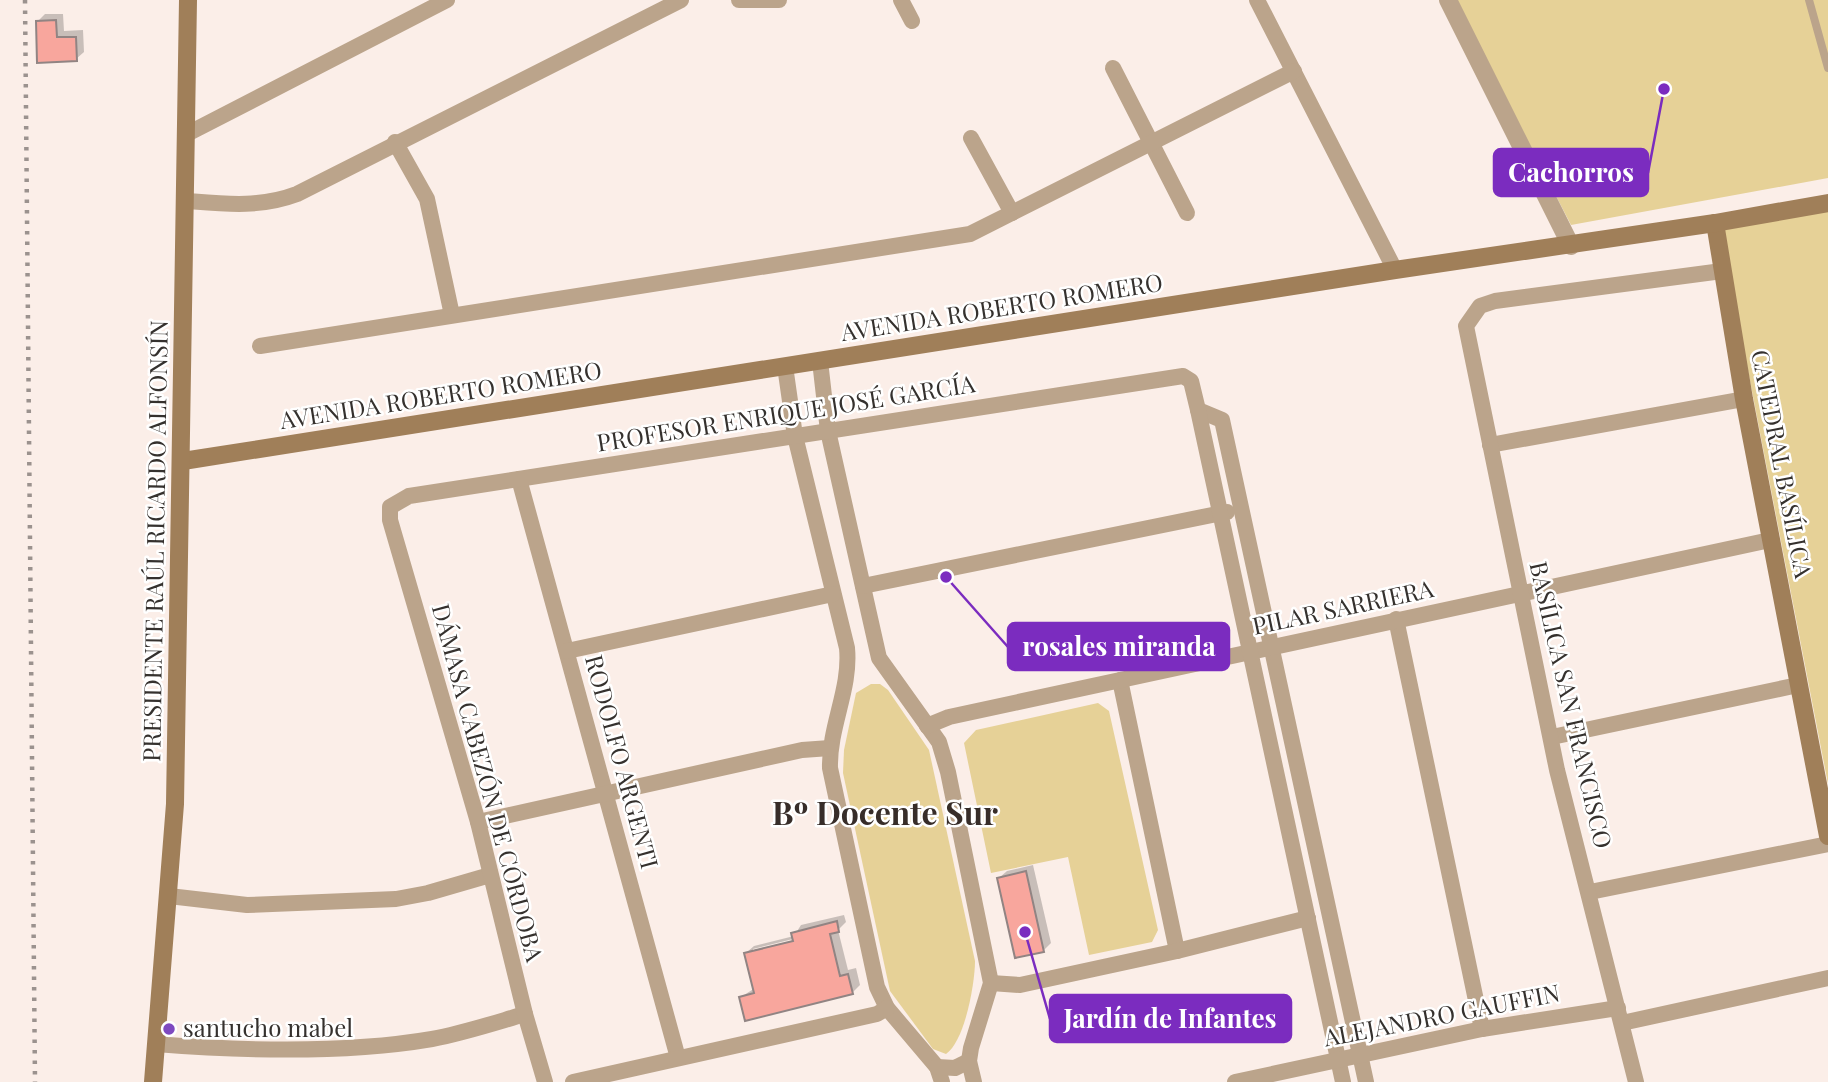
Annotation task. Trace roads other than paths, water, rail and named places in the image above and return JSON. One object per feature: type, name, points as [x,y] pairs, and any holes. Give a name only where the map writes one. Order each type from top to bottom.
[{"type":"main road","name":"PRESIDENTE RAÚL RICARDO ALFONSÍN","points":[[153,1082],[175,804],[183,461],[188,0]]},
{"type":"main road","name":"AVENIDA ROBERTO ROMERO","points":[[183,461],[1395,270],[1571,246],[1828,203]]},
{"type":"main road","name":"CATEDRAL BASÍLICA","points":[[1715,223],[1744,399],[1828,836]]},
{"type":"street","points":[[187,134],[447,0]]},
{"type":"street","points":[[187,201],[252,205],[275,202],[681,0]]},
{"type":"street","points":[[739,0],[779,0]]},
{"type":"street","points":[[901,0],[912,21]]},
{"type":"street","points":[[1257,0],[1395,270]]},
{"type":"street","points":[[1448,0],[1571,246]]},
{"type":"street","points":[[1113,68],[1187,213]]},
{"type":"street","points":[[260,346],[970,234],[1294,71]]},
{"type":"street","points":[[971,138],[1012,214]]},
{"type":"street","points":[[395,142],[428,199],[452,315]]},
{"type":"street","name":"BASÍLICA SAN FRANCISCO","points":[[1636,1082],[1552,737],[1466,337],[1471,317],[1480,306],[1495,301],[1722,271]]},
{"type":"street","points":[[820,361],[828,431],[879,658],[939,742],[948,772],[991,983],[970,1061],[974,1082]]},
{"type":"street","points":[[785,366],[794,436],[849,667],[830,748],[830,768],[872,971],[887,1008],[939,1075],[970,1061]]},
{"type":"street","name":"PROFESOR ENRIQUE JOSÉ GARCÍA","points":[[398,500],[1183,376],[1191,381],[1198,410]]},
{"type":"street","points":[[1490,444],[1744,399]]},
{"type":"street","points":[[1198,410],[1223,420],[1366,1082]]},
{"type":"street","points":[[1198,410],[1343,1082]]},
{"type":"street","name":"RODOLFO ARGENTI","points":[[519,479],[678,1058]]},
{"type":"street","name":"DÁMASA CABEZÓN DE CÓRDOBA","points":[[398,500],[390,507],[390,520],[478,822],[525,1014],[545,1082]]},
{"type":"street","points":[[863,586],[1242,510]]},
{"type":"street","name":"PILAR SARRIERA","points":[[927,726],[949,717],[1770,540]]},
{"type":"street","points":[[567,651],[833,594]]},
{"type":"street","points":[[1396,620],[1482,1029]]},
{"type":"street","points":[[849,667],[859,659],[879,658]]},
{"type":"street","points":[[1120,680],[1177,951]]},
{"type":"street","points":[[1552,737],[1798,685]]},
{"type":"street","points":[[478,822],[802,750],[830,748]]},
{"type":"street","points":[[1590,892],[1828,844]]},
{"type":"street","points":[[169,896],[247,905],[396,899],[428,893],[490,875]]},
{"type":"street","points":[[991,983],[1020,985],[1177,951],[1308,918]]},
{"type":"street","name":"ALEJANDRO GAUFFIN","points":[[1235,1082],[1482,1029],[1620,1015],[1828,978]]},
{"type":"street","points":[[573,1082],[877,1014],[887,1008]]},
{"type":"street","points":[[156,1044],[248,1051],[399,1043],[462,1033],[525,1014]]},
{"type":"lane","points":[[1809,0],[1828,68]]},
{"type":"railway","points":[[25,0],[35,1082]]},
{"type":"place","name":"Cachorros","points":[[1664,89]]},
{"type":"place","name":"rosales miranda","points":[[946,577]]},
{"type":"place","name":"Jardín de Infantes","points":[[1025,932]]},
{"type":"place","name":"santucho mabel","points":[[169,1029]]},
{"type":"district","name":"Bº Docente Sur","points":[[885,814]]}]
